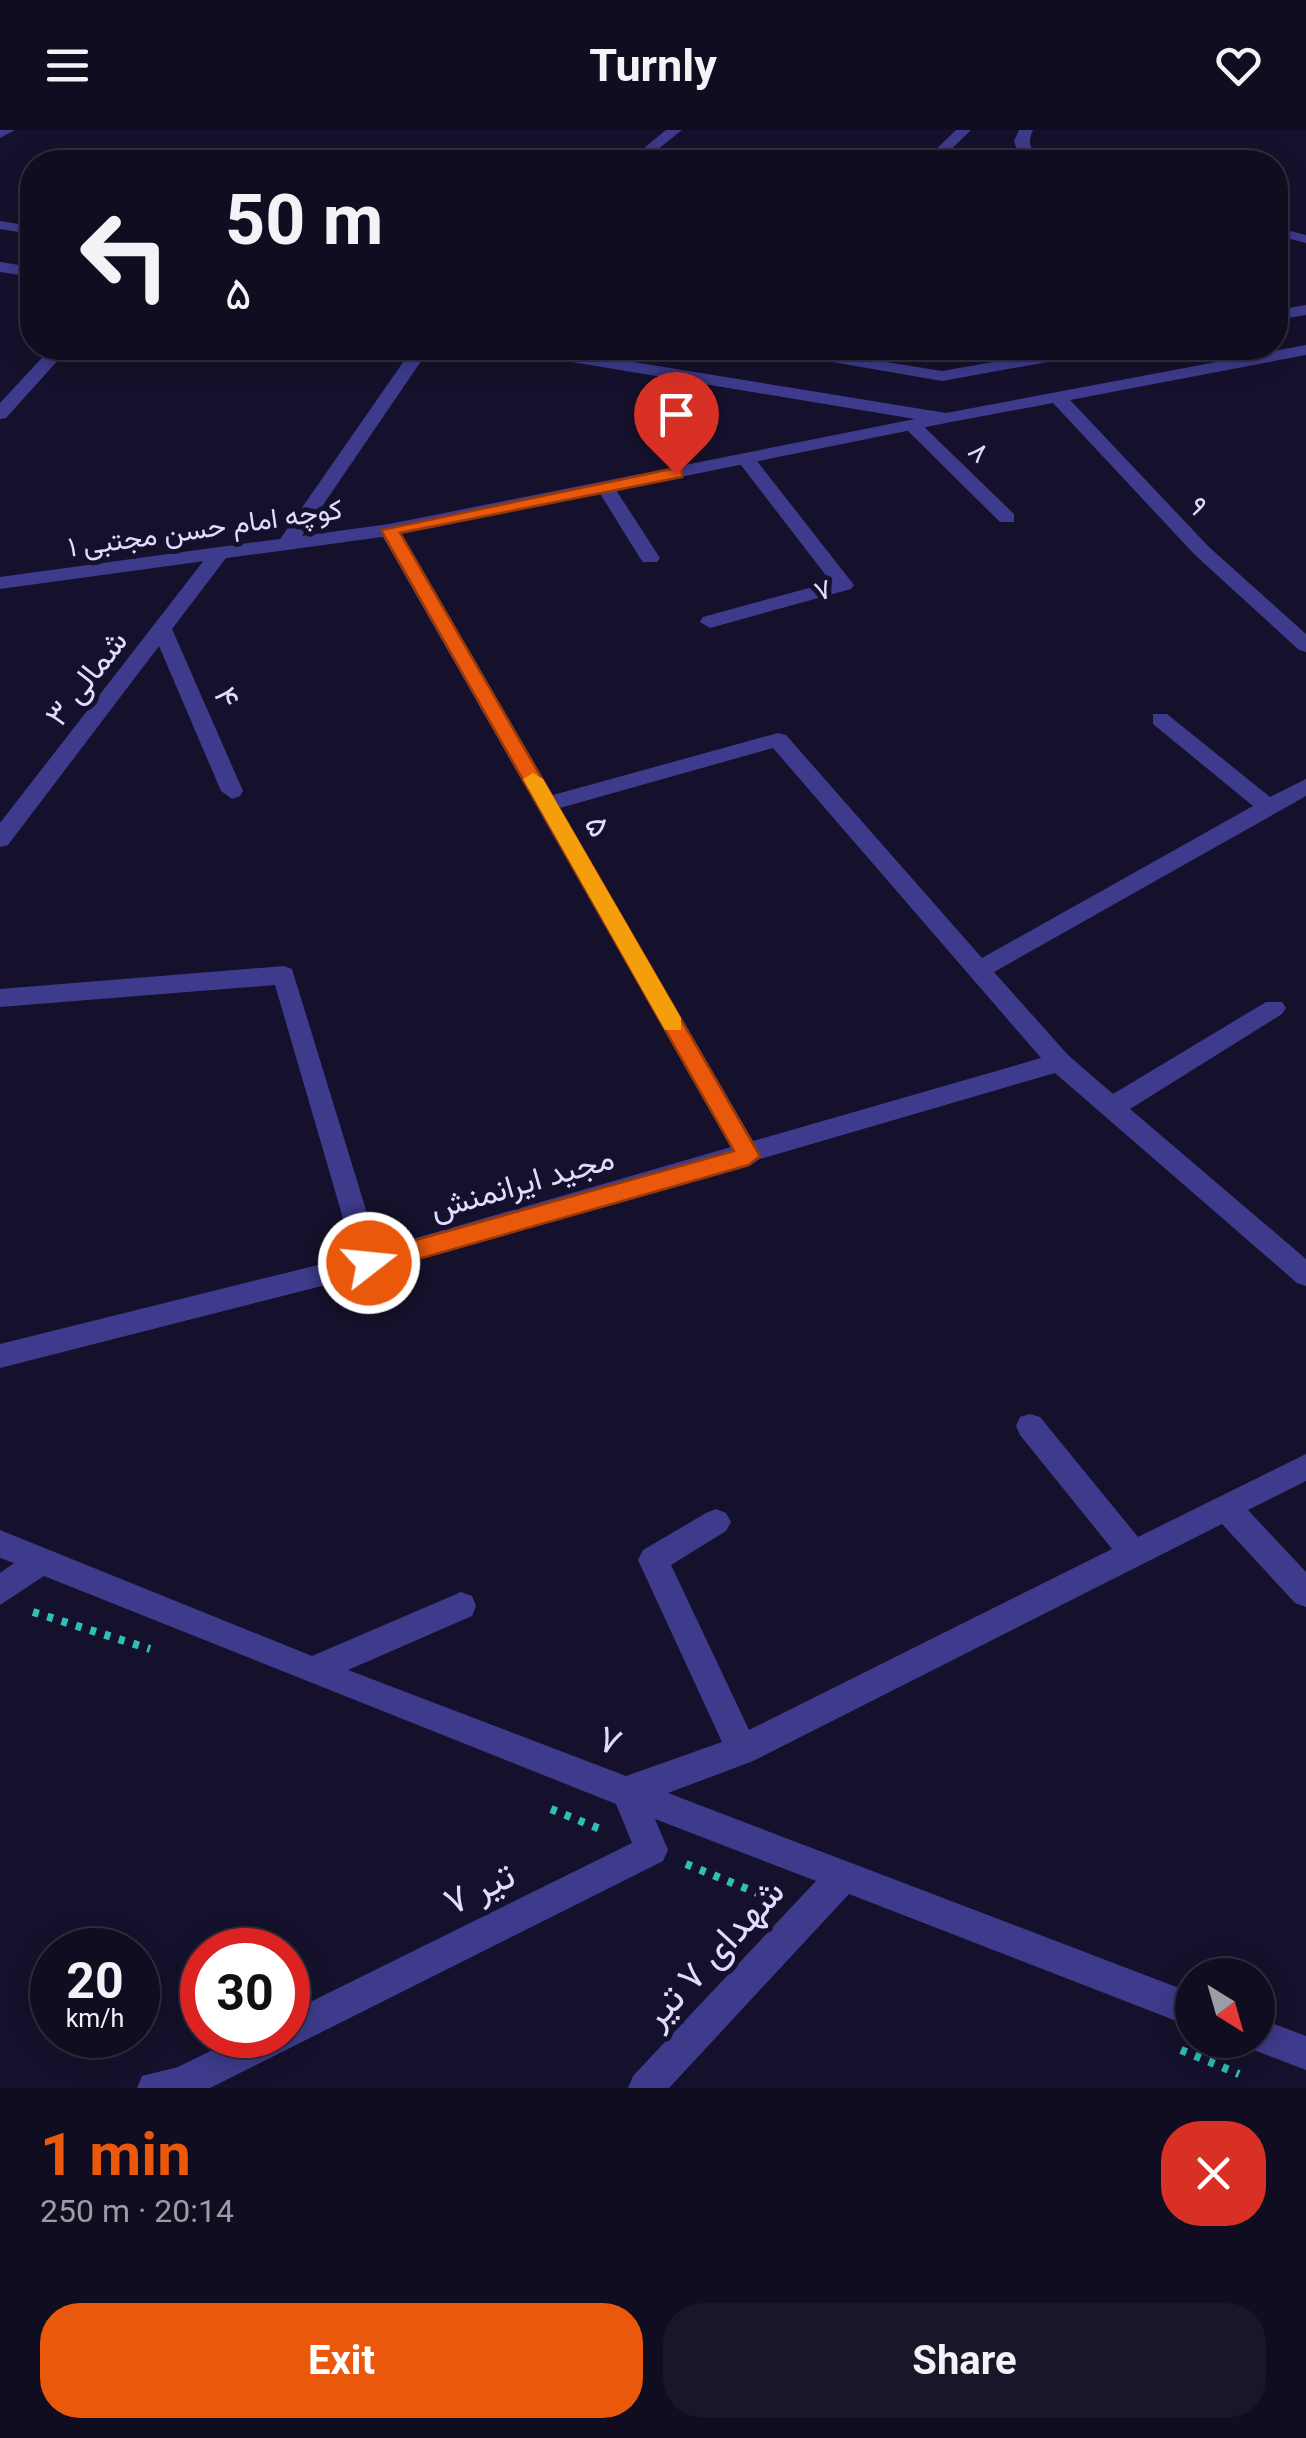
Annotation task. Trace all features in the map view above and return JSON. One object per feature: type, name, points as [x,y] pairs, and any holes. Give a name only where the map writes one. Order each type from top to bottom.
[{"type":"street","points":[[0,414],[49,360]]},
{"type":"street","points":[[286,545],[413,360]]},
{"type":"street","points":[[591,360],[946,418]]},
{"type":"street","name":"کوچه امام حسن مجتبی ۱","points":[[0,583],[389,530],[1253,360]]},
{"type":"street","name":"۹","points":[[1057,397],[1202,551],[1306,645]]},
{"type":"street","name":"۸","points":[[912,426],[1008,518]]},
{"type":"street","name":"۷","points":[[710,622],[844,585],[746,460]]},
{"type":"street","points":[[605,487],[650,558]]},
{"type":"street","name":"۵","points":[[389,530],[749,1156]]},
{"type":"street","name":"۳ شمالی","points":[[0,839],[219,554]]},
{"type":"street","name":"۴","points":[[162,629],[232,791]]},
{"type":"street","points":[[1160,719],[1268,808]]},
{"type":"street","points":[[548,804],[778,740],[1059,1062],[1306,1275]]},
{"type":"street","points":[[977,971],[1306,786]]},
{"type":"street","points":[[0,998],[284,974],[369,1263]]},
{"type":"street","points":[[1111,1108],[1274,1008]]},
{"type":"street","name":"مجید ایرانمنش","points":[[0,1356],[369,1263],[749,1156],[1059,1062]]},
{"type":"street","points":[[1030,1426],[1132,1553]]},
{"type":"street","points":[[627,1792],[742,1750],[1306,1467]]},
{"type":"street","points":[[1226,1507],[1306,1594]]},
{"type":"street","points":[[716,1522],[652,1560],[742,1750]]},
{"type":"street","name":"۷","points":[[0,1544],[312,1671],[1175,2003]]},
{"type":"street","points":[[0,1591],[41,1560]]},
{"type":"street","points":[[312,1671],[461,1606]]},
{"type":"street","name":"۷ تیر","points":[[310,2020],[652,1850],[627,1792]]},
{"type":"street","name":"شهدای ۷ تیر","points":[[645,2088],[842,1876]]},
{"type":"street","points":[[1275,2041],[1306,2053]]},
{"type":"street","points":[[154,2088],[180,2084],[233,2058]]},
{"type":"lane","points":[[0,134],[8,130]]},
{"type":"lane","points":[[649,150],[675,130]]},
{"type":"lane","points":[[943,150],[964,130]]},
{"type":"lane","points":[[846,360],[942,376],[1031,360]]},
{"type":"slow traffic","points":[[533,779],[673,1024]]},
{"type":"route","points":[[369,1263],[749,1156],[389,530],[676,474]]}]
